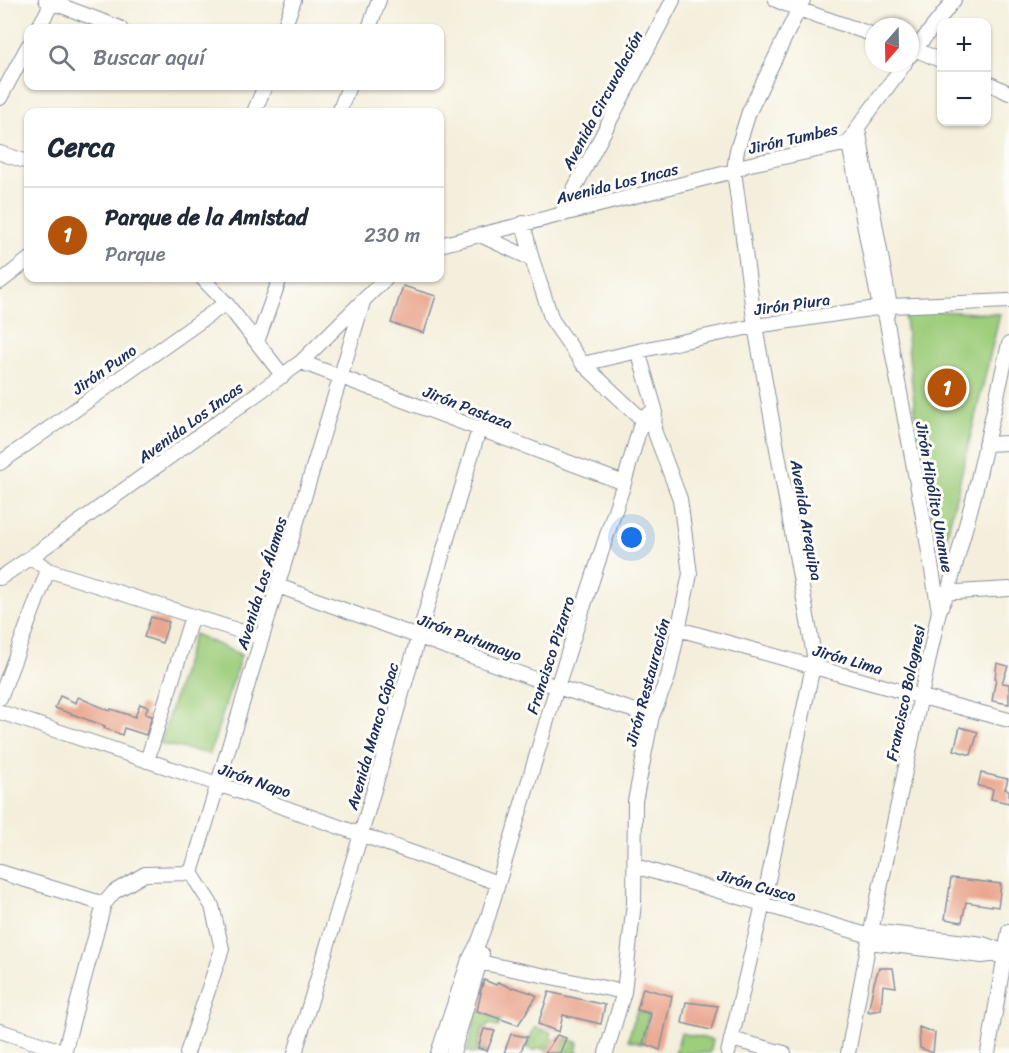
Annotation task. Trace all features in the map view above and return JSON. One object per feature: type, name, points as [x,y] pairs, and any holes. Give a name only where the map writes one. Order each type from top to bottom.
[{"type":"street","points":[[285,24],[294,0]]},
{"type":"street","points":[[370,24],[379,0]]},
{"type":"street","name":"Avenida Circuvalación","points":[[561,214],[673,0]]},
{"type":"street","points":[[776,0],[800,4],[865,31]]},
{"type":"street","points":[[919,42],[954,0]]},
{"type":"street","points":[[41,24],[51,1],[110,24]]},
{"type":"street","name":"Avenida Arequipa","points":[[730,1046],[763,904],[814,655],[755,326],[734,171],[737,150],[749,112],[800,4]]},
{"type":"street","points":[[0,98],[24,53]]},
{"type":"street","points":[[919,53],[937,59]]},
{"type":"street","points":[[855,142],[858,127],[898,72]]},
{"type":"street","points":[[991,84],[1009,93]]},
{"type":"street","points":[[256,108],[263,90]]},
{"type":"street","points":[[341,108],[347,90]]},
{"type":"street","name":"Jirón Tumbes","points":[[734,171],[746,165],[855,142]]},
{"type":"street","name":"Jirón Hipólito Unanue","points":[[855,142],[921,505],[941,592]]},
{"type":"street","points":[[0,154],[24,161]]},
{"type":"street","name":"Avenida Los Incas","points":[[444,244],[734,171]]},
{"type":"street","name":"Jirón Restauración","points":[[523,223],[552,320],[583,364],[654,430]]},
{"type":"street","points":[[480,235],[532,259]]},
{"type":"street","points":[[0,282],[24,263]]},
{"type":"street","points":[[206,282],[226,303],[282,376]]},
{"type":"street","points":[[257,342],[279,282]]},
{"type":"street","name":"Avenida Los Incas","points":[[0,578],[301,362],[382,282]]},
{"type":"street","name":"Avenida Los Álamos","points":[[191,873],[363,302]]},
{"type":"street","name":"Jirón Piura","points":[[583,364],[755,326],[885,311],[1009,302]]},
{"type":"street","name":"Jirón Puno","points":[[0,463],[226,303]]},
{"type":"street","name":"Francisco Bolognesi","points":[[848,1053],[941,592],[975,492],[1009,344]]},
{"type":"street","name":"Jirón Restauración","points":[[606,1053],[624,992],[634,903],[636,801],[652,716],[668,677],[690,574],[680,499],[654,430],[655,409],[638,351]]},
{"type":"street","name":"Jirón Pastaza","points":[[301,362],[624,483]]},
{"type":"street","points":[[642,420],[655,409]]},
{"type":"street","name":"Francisco Pizarro","points":[[438,1053],[474,961],[485,943],[488,917],[498,883],[557,687],[624,483],[642,420]]},
{"type":"street","name":"Avenida Manco Cápac","points":[[295,1053],[479,429]]},
{"type":"street","points":[[985,444],[1009,443]]},
{"type":"street","points":[[31,557],[48,570],[262,638]]},
{"type":"street","points":[[0,698],[48,570]]},
{"type":"street","name":"Jirón Putumayo","points":[[278,585],[557,687],[652,716]]},
{"type":"street","points":[[941,592],[1009,589]]},
{"type":"street","points":[[147,761],[192,616]]},
{"type":"street","name":"Jirón Lima","points":[[678,629],[1009,720]]},
{"type":"street","name":"Jirón Napo","points":[[0,712],[218,784],[498,883]]},
{"type":"street","name":"Jirón Cusco","points":[[635,866],[870,936],[982,956],[1007,953]]},
{"type":"street","points":[[0,872],[104,904]]},
{"type":"street","points":[[0,1031],[64,1052],[104,904],[114,892],[145,874],[191,873],[212,906],[222,949],[189,1053]]},
{"type":"street","points":[[988,1053],[1009,931]]},
{"type":"street","points":[[474,961],[624,992]]},
{"type":"street","name":"Francisco Pizarro","points":[[453,1053],[474,961]]},
{"type":"street","points":[[730,1046],[784,1053]]},
{"type":"green space","points":[[914,310],[1000,314],[941,559],[920,458],[905,318],[908,312]]},
{"type":"green space","points":[[194,634],[241,655],[210,754],[160,744]]},
{"type":"green space","points":[[637,1010],[649,1014],[643,1043],[628,1040]]},
{"type":"green space","points":[[477,1011],[501,1019],[498,1027],[489,1023],[483,1028],[477,1048],[489,1053],[467,1051]]},
{"type":"green space","points":[[535,1027],[552,1033],[550,1037],[562,1047],[566,1038],[579,1043],[576,1051],[579,1053],[563,1053],[551,1044],[546,1050],[539,1048],[534,1051],[526,1047]]},
{"type":"green space","points":[[681,1033],[713,1040],[710,1053],[675,1053]]},
{"type":"building","points":[[403,286],[436,296],[424,333],[391,323]]},
{"type":"building","points":[[151,617],[169,622],[162,643],[144,637]]},
{"type":"building","points":[[997,663],[1008,666],[1002,683],[1009,684],[1009,704],[992,701]]},
{"type":"building","points":[[60,696],[76,703],[78,697],[110,711],[111,709],[135,717],[140,704],[148,707],[145,714],[152,716],[146,735],[124,728],[122,735],[104,728],[105,726],[55,708]]},
{"type":"building","points":[[960,727],[978,732],[971,755],[954,750]]},
{"type":"building","points":[[981,773],[1008,779],[1005,789],[1009,790],[1009,803],[991,799],[993,789],[978,786]]},
{"type":"building","points":[[951,878],[1001,884],[998,907],[966,902],[962,922],[945,919]]},
{"type":"building","points":[[879,968],[893,968],[896,987],[883,985],[881,1010],[868,1012],[874,983]]},
{"type":"building","points":[[484,980],[496,985],[498,982],[537,996],[518,1025],[477,1011]]},
{"type":"building","points":[[643,988],[672,996],[660,1050],[643,1043],[651,1014],[637,1010]]},
{"type":"building","points":[[549,992],[605,1005],[601,1024],[563,1015],[559,1032],[538,1024]]},
{"type":"building","points":[[686,1002],[718,1006],[711,1030],[682,1023]]},
{"type":"building","points":[[919,1027],[935,1033],[933,1053],[920,1048]]},
{"type":"building","points":[[484,1029],[495,1031],[487,1051],[478,1048]]},
{"type":"building","points":[[511,1034],[527,1037],[520,1053],[504,1053]]},
{"type":"building","points":[[557,1035],[566,1038],[560,1053],[545,1053]]},
{"type":"place","name":"Parque de la Amistad","points":[[947,388]]}]
